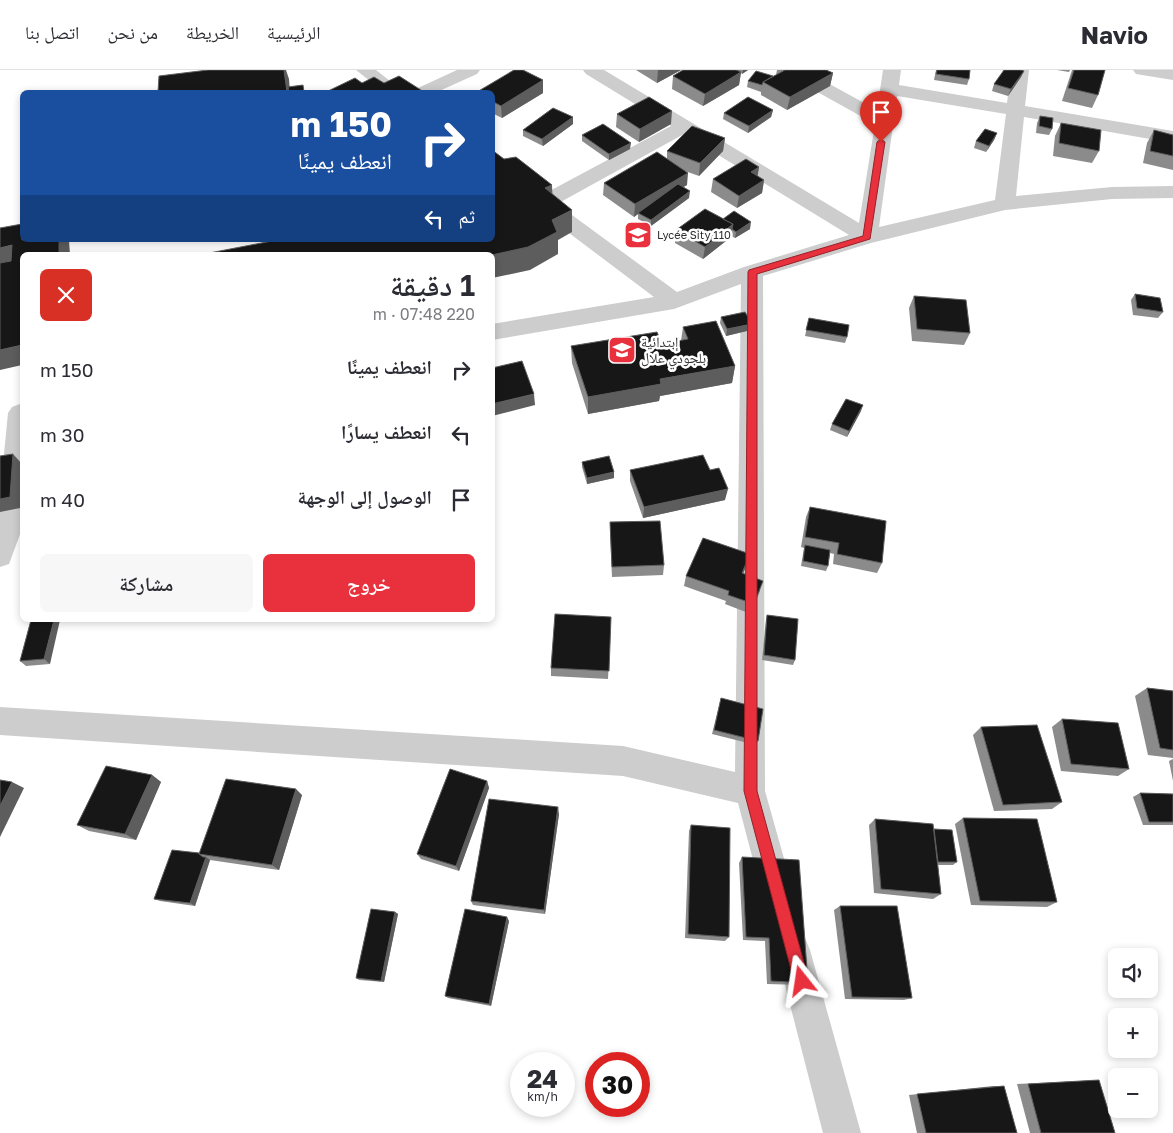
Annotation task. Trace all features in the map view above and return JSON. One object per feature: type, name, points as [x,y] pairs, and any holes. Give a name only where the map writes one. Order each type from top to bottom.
[{"type":"street","points":[[365,70],[393,90]]},
{"type":"street","points":[[428,90],[472,70]]},
{"type":"street","points":[[592,70],[867,237]]},
{"type":"street","points":[[791,70],[884,122]]},
{"type":"street","points":[[867,237],[892,70]]},
{"type":"street","points":[[1005,204],[1020,70]]},
{"type":"street","points":[[1142,70],[1173,75]]},
{"type":"street","points":[[889,89],[1173,137]]},
{"type":"street","points":[[544,204],[684,126]]},
{"type":"street","points":[[495,167],[674,301]]},
{"type":"street","points":[[495,331],[674,301],[752,272],[867,237],[1005,204],[1112,194],[1173,192]]},
{"type":"street","points":[[752,272],[750,791],[842,1133]]},
{"type":"street","points":[[0,556],[10,527],[14,414]]},
{"type":"street","points":[[0,721],[623,761],[750,791]]},
{"type":"building","points":[[208,70],[284,70],[287,90],[158,90],[159,76]]},
{"type":"building","points":[[514,70],[523,70],[543,80],[501,106],[495,103],[495,90],[480,90]]},
{"type":"building","points":[[683,70],[736,70],[741,72],[705,94],[673,76]]},
{"type":"building","points":[[785,70],[826,70],[833,73],[790,97],[763,82]]},
{"type":"building","points":[[937,70],[970,70],[969,79],[936,74]]},
{"type":"building","points":[[1004,70],[1024,71],[1011,89],[994,84]]},
{"type":"building","points":[[1074,70],[1105,70],[1098,95],[1068,88]]},
{"type":"building","points":[[756,71],[773,76],[763,82],[762,85],[748,81]]},
{"type":"building","points":[[399,76],[421,90],[330,90],[355,78],[362,83],[374,77],[384,83]]},
{"type":"building","points":[[303,85],[304,90],[289,90],[288,87]]},
{"type":"building","points":[[649,97],[672,111],[640,129],[617,114]]},
{"type":"building","points":[[748,97],[773,110],[749,126],[724,113]]},
{"type":"building","points":[[553,108],[573,117],[542,139],[523,130]]},
{"type":"building","points":[[1040,116],[1053,118],[1052,129],[1039,126]]},
{"type":"building","points":[[1061,123],[1101,130],[1099,151],[1059,143]]},
{"type":"building","points":[[603,124],[631,143],[609,154],[582,135]]},
{"type":"building","points":[[692,126],[725,138],[700,163],[667,151]]},
{"type":"building","points":[[985,129],[997,133],[989,146],[976,141]]},
{"type":"building","points":[[1154,130],[1173,135],[1173,156],[1150,151]]},
{"type":"building","points":[[495,152],[504,159],[516,157],[552,185],[545,188],[572,210],[552,220],[557,232],[528,247],[495,254],[495,252],[215,252],[267,242],[495,242]]},
{"type":"building","points":[[657,152],[688,173],[635,204],[604,183]]},
{"type":"building","points":[[746,159],[759,167],[751,172],[764,180],[739,196],[713,179]]},
{"type":"building","points":[[678,184],[690,191],[651,220],[638,213]]},
{"type":"building","points":[[705,209],[733,224],[705,247],[676,230]]},
{"type":"building","points":[[734,211],[751,222],[736,232],[732,229],[733,224],[723,219]]},
{"type":"building","points":[[20,224],[20,242],[59,242],[59,252],[20,252],[20,345],[0,350],[0,263],[11,261],[12,245],[0,248],[0,228]]},
{"type":"building","points":[[1135,294],[1160,298],[1163,312],[1137,308]]},
{"type":"building","points":[[914,296],[966,300],[970,333],[917,329]]},
{"type":"building","points":[[745,312],[752,324],[727,329],[721,317]]},
{"type":"building","points":[[809,318],[849,325],[847,337],[806,330]]},
{"type":"building","points":[[716,321],[735,366],[660,379],[661,384],[588,397],[571,346],[657,332],[662,344],[688,339],[683,327]]},
{"type":"building","points":[[522,361],[534,394],[495,403],[495,367]]},
{"type":"building","points":[[846,399],[863,405],[849,431],[832,424]]},
{"type":"building","points":[[13,454],[10,497],[0,499],[0,456]]},
{"type":"building","points":[[703,455],[710,470],[719,468],[728,489],[644,507],[630,470]]},
{"type":"building","points":[[609,456],[614,472],[587,478],[582,462]]},
{"type":"building","points":[[810,507],[886,521],[882,563],[837,554],[839,543],[805,537]]},
{"type":"building","points":[[660,521],[664,565],[612,567],[610,522]]},
{"type":"building","points":[[703,538],[750,554],[742,573],[763,581],[754,604],[728,595],[729,591],[686,576]]},
{"type":"building","points":[[805,545],[830,550],[828,566],[803,561]]},
{"type":"building","points":[[555,614],[611,617],[609,671],[551,668]]},
{"type":"building","points":[[767,615],[798,619],[795,660],[764,655]]},
{"type":"building","points":[[30,622],[53,622],[44,659],[20,661]]},
{"type":"building","points":[[1147,688],[1173,691],[1173,750],[1160,748]]},
{"type":"building","points":[[721,698],[763,709],[758,741],[714,730]]},
{"type":"building","points":[[1062,719],[1118,723],[1129,769],[1071,764]]},
{"type":"building","points":[[1037,725],[1062,802],[1003,805],[981,727]]},
{"type":"building","points":[[106,766],[152,775],[125,834],[77,825]]},
{"type":"building","points":[[450,769],[487,781],[456,866],[417,854]]},
{"type":"building","points":[[226,779],[296,789],[272,865],[199,854]]},
{"type":"building","points":[[0,780],[12,782],[0,806]]},
{"type":"building","points":[[1140,793],[1173,794],[1173,822],[1149,822]]},
{"type":"building","points":[[489,799],[558,807],[544,910],[471,901]]},
{"type":"building","points":[[963,818],[1037,819],[1057,902],[980,901]]},
{"type":"building","points":[[875,819],[933,824],[941,894],[881,889]]},
{"type":"building","points":[[691,825],[730,828],[729,937],[688,934]]},
{"type":"building","points":[[934,829],[952,830],[957,862],[938,862]]},
{"type":"building","points":[[172,850],[199,853],[206,857],[190,903],[154,899]]},
{"type":"building","points":[[742,857],[799,860],[808,983],[771,981],[769,938],[746,937]]},
{"type":"building","points":[[840,906],[897,906],[912,998],[852,997]]},
{"type":"building","points":[[371,909],[395,912],[381,981],[356,978]]},
{"type":"building","points":[[465,909],[507,917],[489,1004],[445,996]]},
{"type":"building","points":[[1099,1080],[1108,1110],[1108,1118],[1110,1118],[1115,1133],[1041,1133],[1028,1084]]},
{"type":"building","points":[[1004,1086],[1017,1133],[926,1133],[917,1094]]},
{"type":"place","name":"Lycée Sity 110","points":[[638,235]]},
{"type":"place","name":"إبتدائية بلجودي علال","points":[[622,350]]},
{"type":"route","points":[[802,981],[750,791],[752,272],[867,237],[881,142]]}]
